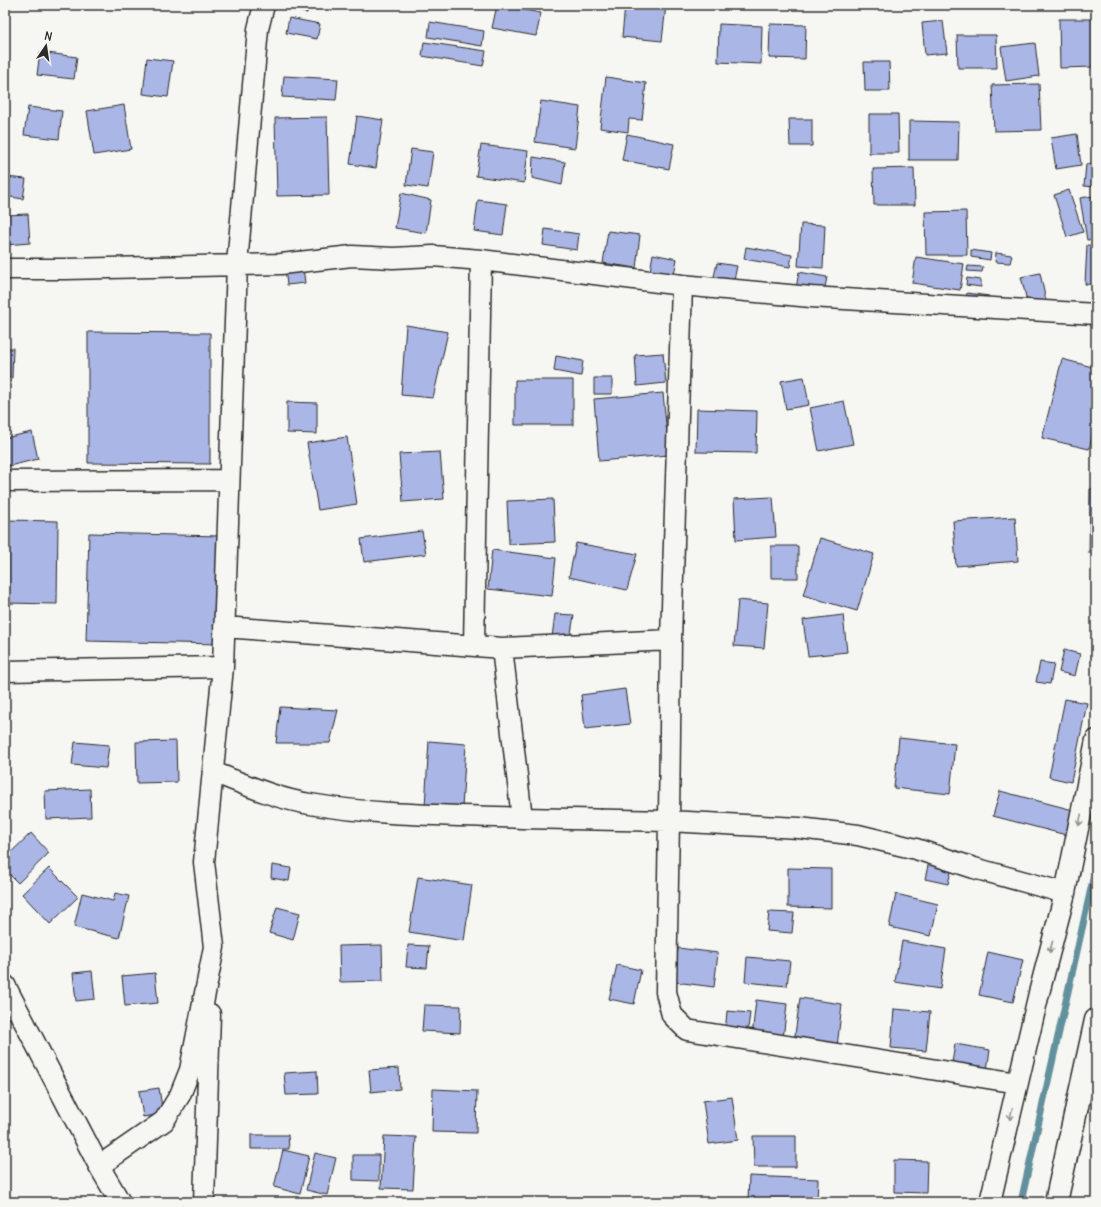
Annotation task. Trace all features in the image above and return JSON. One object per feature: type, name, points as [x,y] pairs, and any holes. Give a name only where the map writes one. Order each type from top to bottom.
[{"type":"highway","points":[[1056,1202],[1096,1020]]},
{"type":"street","points":[[204,1202],[210,1017],[214,947],[204,862],[222,667],[237,264],[258,29],[264,5]]},
{"type":"street","points":[[5,268],[66,269],[281,264],[352,256],[393,258],[433,256],[480,260],[682,285],[811,297],[1096,314]]},
{"type":"street","points":[[474,646],[480,260]]},
{"type":"street","points":[[682,285],[671,640],[670,821],[666,992],[672,1016],[687,1030],[1018,1083]]},
{"type":"street","points":[[5,481],[229,480]]},
{"type":"street","points":[[224,627],[502,648],[671,640]]},
{"type":"street","points":[[502,648],[522,818]]},
{"type":"street","points":[[5,671],[222,667]]},
{"type":"street","points":[[990,1202],[1039,993],[1065,893],[1096,740]]},
{"type":"street","points":[[212,772],[264,792],[309,804],[378,813],[670,821],[799,828],[858,835],[916,849],[974,868],[1065,893]]},
{"type":"street","points":[[99,1166],[164,1121],[180,1094],[190,1070],[214,947]]},
{"type":"street","points":[[7,992],[99,1166],[120,1202]]},
{"type":"building","points":[[276,5],[309,5],[307,13],[276,7]]},
{"type":"building","points":[[497,5],[541,13],[536,36],[492,28]]},
{"type":"building","points":[[625,5],[666,5],[662,41],[622,37]]},
{"type":"building","points":[[289,18],[320,24],[317,39],[286,33]]},
{"type":"building","points":[[1059,19],[1094,19],[1094,67],[1060,68]]},
{"type":"building","points":[[943,21],[947,53],[925,55],[922,23]]},
{"type":"building","points":[[430,22],[484,31],[482,46],[428,37]]},
{"type":"building","points":[[719,24],[762,26],[761,64],[718,62]]},
{"type":"building","points":[[770,24],[806,25],[805,59],[769,58]]},
{"type":"building","points":[[957,35],[996,35],[997,68],[958,68]]},
{"type":"building","points":[[424,42],[486,51],[483,66],[422,56]]},
{"type":"building","points":[[1035,43],[1039,76],[1006,81],[1001,47]]},
{"type":"building","points":[[40,52],[77,57],[74,79],[37,75]]},
{"type":"building","points":[[147,58],[173,61],[168,97],[143,94]]},
{"type":"building","points":[[864,62],[889,62],[890,91],[865,91]]},
{"type":"building","points":[[284,76],[338,79],[336,100],[282,97]]},
{"type":"building","points":[[606,77],[646,83],[642,120],[629,119],[628,132],[600,128]]},
{"type":"building","points":[[1039,84],[1041,130],[994,131],[992,85]]},
{"type":"building","points":[[541,101],[580,107],[575,148],[535,142]]},
{"type":"building","points":[[124,105],[131,149],[94,155],[87,111]]},
{"type":"building","points":[[28,107],[62,111],[59,139],[24,135]]},
{"type":"building","points":[[869,114],[898,114],[899,153],[869,153]]},
{"type":"building","points":[[357,116],[383,120],[376,168],[350,164]]},
{"type":"building","points":[[327,117],[329,195],[277,196],[275,118]]},
{"type":"building","points":[[789,119],[812,119],[812,146],[790,146]]},
{"type":"building","points":[[909,121],[959,122],[958,160],[909,160]]},
{"type":"building","points":[[627,134],[674,144],[669,169],[622,160]]},
{"type":"building","points":[[1077,134],[1081,165],[1056,169],[1051,138]]},
{"type":"building","points":[[481,145],[528,151],[524,183],[476,176]]},
{"type":"building","points":[[411,149],[433,152],[428,188],[406,185]]},
{"type":"building","points":[[533,157],[565,162],[562,185],[532,178]]},
{"type":"building","points":[[1086,164],[1096,165],[1096,187],[1084,186]]},
{"type":"building","points":[[914,168],[915,205],[874,205],[873,169]]},
{"type":"building","points":[[5,177],[26,179],[23,199],[5,196]]},
{"type":"building","points":[[1069,190],[1083,232],[1067,237],[1054,195]]},
{"type":"building","points":[[401,193],[431,200],[426,233],[395,228]]},
{"type":"building","points":[[1093,196],[1096,215],[1096,239],[1087,240],[1080,198]]},
{"type":"building","points":[[478,200],[507,204],[503,235],[474,231]]},
{"type":"building","points":[[966,211],[967,255],[926,255],[925,212]]},
{"type":"building","points":[[28,214],[30,243],[5,245],[5,215]]},
{"type":"building","points":[[801,224],[825,225],[823,268],[798,266]]},
{"type":"building","points":[[545,229],[579,234],[577,250],[543,245]]},
{"type":"building","points":[[608,231],[640,235],[636,268],[603,263]]},
{"type":"building","points":[[1087,245],[1096,246],[1096,285],[1085,284]]},
{"type":"building","points":[[746,247],[792,255],[790,267],[744,259]]},
{"type":"building","points":[[971,250],[991,253],[990,260],[971,257]]},
{"type":"building","points":[[301,251],[305,283],[287,285],[283,253]]},
{"type":"building","points":[[996,253],[1012,255],[1010,263],[995,262]]},
{"type":"building","points":[[653,254],[677,259],[674,275],[650,271]]},
{"type":"building","points":[[916,257],[964,264],[960,290],[912,283]]},
{"type":"building","points":[[717,263],[737,266],[734,280],[714,277]]},
{"type":"building","points":[[968,266],[983,267],[982,272],[967,271]]},
{"type":"building","points":[[799,272],[827,277],[824,293],[796,288]]},
{"type":"building","points":[[1040,273],[1046,301],[1028,305],[1021,277]]},
{"type":"building","points":[[967,278],[981,280],[981,287],[966,285]]},
{"type":"building","points":[[967,293],[989,296],[988,302],[966,300]]},
{"type":"building","points":[[406,325],[448,332],[433,398],[401,395]]},
{"type":"building","points":[[88,332],[210,333],[210,464],[88,463]]},
{"type":"building","points":[[5,348],[13,348],[12,378],[5,377]]},
{"type":"building","points":[[663,353],[666,383],[637,386],[635,355]]},
{"type":"building","points":[[556,356],[583,361],[581,376],[554,371]]},
{"type":"building","points":[[1062,359],[1096,368],[1096,421],[1089,449],[1042,438]]},
{"type":"building","points":[[804,377],[809,405],[786,409],[781,381]]},
{"type":"building","points":[[594,378],[612,378],[612,394],[594,394]]},
{"type":"building","points":[[515,380],[573,380],[573,425],[515,425]]},
{"type":"building","points":[[663,393],[669,455],[599,461],[594,399]]},
{"type":"building","points":[[844,401],[853,444],[819,451],[810,408]]},
{"type":"building","points":[[287,402],[317,403],[317,434],[287,433]]},
{"type":"building","points":[[697,409],[757,411],[756,453],[696,452]]},
{"type":"building","points":[[32,432],[38,459],[5,467],[5,438]]},
{"type":"building","points":[[347,437],[357,504],[318,510],[307,443]]},
{"type":"building","points":[[440,452],[444,499],[403,502],[399,454]]},
{"type":"building","points":[[1090,489],[1096,489],[1096,553],[1089,553]]},
{"type":"building","points":[[773,497],[776,537],[736,540],[734,499]]},
{"type":"building","points":[[553,499],[555,542],[509,544],[507,501]]},
{"type":"building","points":[[1015,517],[1018,561],[956,566],[953,521]]},
{"type":"building","points":[[5,520],[58,521],[57,604],[5,603]]},
{"type":"building","points":[[422,531],[426,554],[364,562],[361,539]]},
{"type":"building","points":[[89,533],[221,536],[219,644],[86,641]]},
{"type":"building","points":[[820,538],[874,554],[857,611],[803,595]]},
{"type":"building","points":[[576,543],[637,554],[627,590],[569,577]]},
{"type":"building","points":[[771,546],[798,546],[798,578],[771,578]]},
{"type":"building","points":[[492,550],[556,558],[552,596],[488,589]]},
{"type":"building","points":[[738,600],[768,603],[764,648],[734,646]]},
{"type":"building","points":[[555,614],[574,615],[570,639],[552,637]]},
{"type":"building","points":[[843,615],[847,652],[808,656],[803,620]]},
{"type":"building","points":[[1064,650],[1080,654],[1075,676],[1059,672]]},
{"type":"building","points":[[1040,662],[1054,664],[1050,684],[1036,682]]},
{"type":"building","points":[[625,689],[630,724],[585,729],[581,695]]},
{"type":"building","points":[[1065,699],[1087,703],[1071,782],[1049,777]]},
{"type":"building","points":[[280,707],[338,710],[330,743],[276,743]]},
{"type":"building","points":[[899,738],[955,744],[950,794],[894,788]]},
{"type":"building","points":[[176,741],[177,782],[137,783],[136,742]]},
{"type":"building","points":[[429,741],[466,744],[462,808],[425,806]]},
{"type":"building","points":[[75,742],[109,745],[106,768],[72,765]]},
{"type":"building","points":[[90,789],[91,817],[46,819],[45,791]]},
{"type":"building","points":[[1000,791],[1073,810],[1070,836],[993,816]]},
{"type":"building","points":[[31,833],[49,853],[18,883],[5,870],[5,858]]},
{"type":"building","points":[[929,861],[952,867],[948,884],[925,879]]},
{"type":"building","points":[[272,865],[291,868],[289,881],[271,878]]},
{"type":"building","points":[[49,868],[78,897],[50,924],[22,894]]},
{"type":"building","points":[[788,868],[831,869],[831,908],[788,907]]},
{"type":"building","points":[[418,877],[472,885],[464,941],[409,932]]},
{"type":"building","points":[[82,893],[113,901],[115,893],[129,896],[119,938],[74,927]]},
{"type":"building","points":[[896,894],[938,904],[931,936],[889,927]]},
{"type":"building","points":[[277,907],[300,913],[293,940],[269,933]]},
{"type":"building","points":[[769,912],[794,913],[792,933],[767,931]]},
{"type":"building","points":[[902,941],[946,949],[940,989],[895,982]]},
{"type":"building","points":[[382,945],[383,981],[340,982],[339,946]]},
{"type":"building","points":[[408,945],[429,946],[427,968],[406,967]]},
{"type":"building","points":[[678,948],[718,953],[714,987],[675,982]]},
{"type":"building","points":[[988,952],[1023,960],[1013,1002],[979,995]]},
{"type":"building","points":[[747,957],[790,961],[787,986],[745,982]]},
{"type":"building","points":[[617,965],[641,970],[634,1004],[609,999]]},
{"type":"building","points":[[92,971],[95,999],[76,1001],[73,973]]},
{"type":"building","points":[[155,973],[158,1003],[125,1006],[122,976]]},
{"type":"building","points":[[800,998],[842,1004],[837,1047],[794,1042]]},
{"type":"building","points":[[756,1000],[787,1004],[783,1039],[752,1036]]},
{"type":"building","points":[[424,1005],[461,1006],[460,1033],[422,1031]]},
{"type":"building","points":[[894,1009],[930,1012],[926,1051],[891,1048]]},
{"type":"building","points":[[727,1011],[750,1013],[747,1036],[725,1033]]},
{"type":"building","points":[[955,1044],[990,1050],[987,1070],[952,1063]]},
{"type":"building","points":[[399,1068],[400,1089],[371,1092],[369,1070]]},
{"type":"building","points":[[317,1071],[318,1094],[286,1095],[284,1073]]},
{"type":"building","points":[[159,1088],[163,1114],[143,1117],[139,1091]]},
{"type":"building","points":[[433,1089],[477,1091],[476,1133],[432,1132]]},
{"type":"building","points":[[732,1097],[738,1140],[709,1144],[703,1101]]},
{"type":"building","points":[[251,1135],[288,1135],[289,1149],[251,1149]]},
{"type":"building","points":[[384,1136],[416,1137],[413,1189],[381,1188]]},
{"type":"building","points":[[753,1136],[796,1136],[796,1167],[754,1167]]},
{"type":"building","points":[[283,1150],[309,1156],[300,1194],[274,1187]]},
{"type":"building","points":[[315,1153],[336,1158],[327,1195],[306,1190]]},
{"type":"building","points":[[353,1155],[379,1155],[379,1181],[353,1180]]},
{"type":"building","points":[[894,1160],[927,1161],[926,1193],[894,1192]]},
{"type":"building","points":[[749,1176],[818,1179],[817,1202],[748,1200]]},
{"type":"waterway","points":[[1021,1202],[1096,866]]}]
